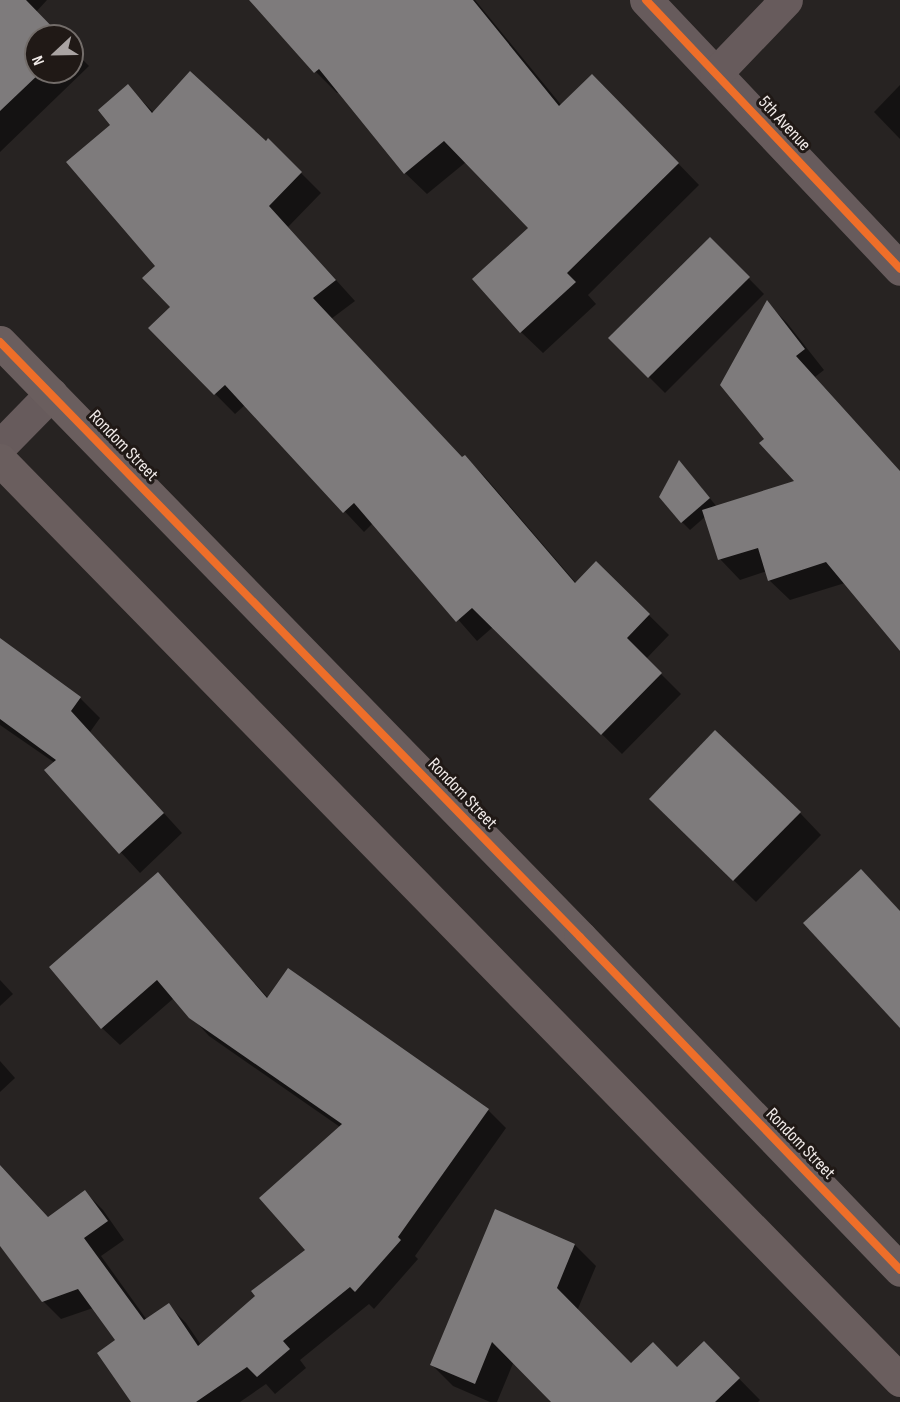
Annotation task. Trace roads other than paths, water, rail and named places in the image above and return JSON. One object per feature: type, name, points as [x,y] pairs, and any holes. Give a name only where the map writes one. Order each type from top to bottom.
[{"type":"street","name":"5th Avenue","points":[[646,0],[900,269]]},
{"type":"street","points":[[716,74],[786,0]]},
{"type":"street","name":"Rondom Street","points":[[0,342],[572,928],[900,1270]]},
{"type":"street","points":[[0,447],[51,394]]},
{"type":"street","points":[[0,460],[900,1380]]}]
